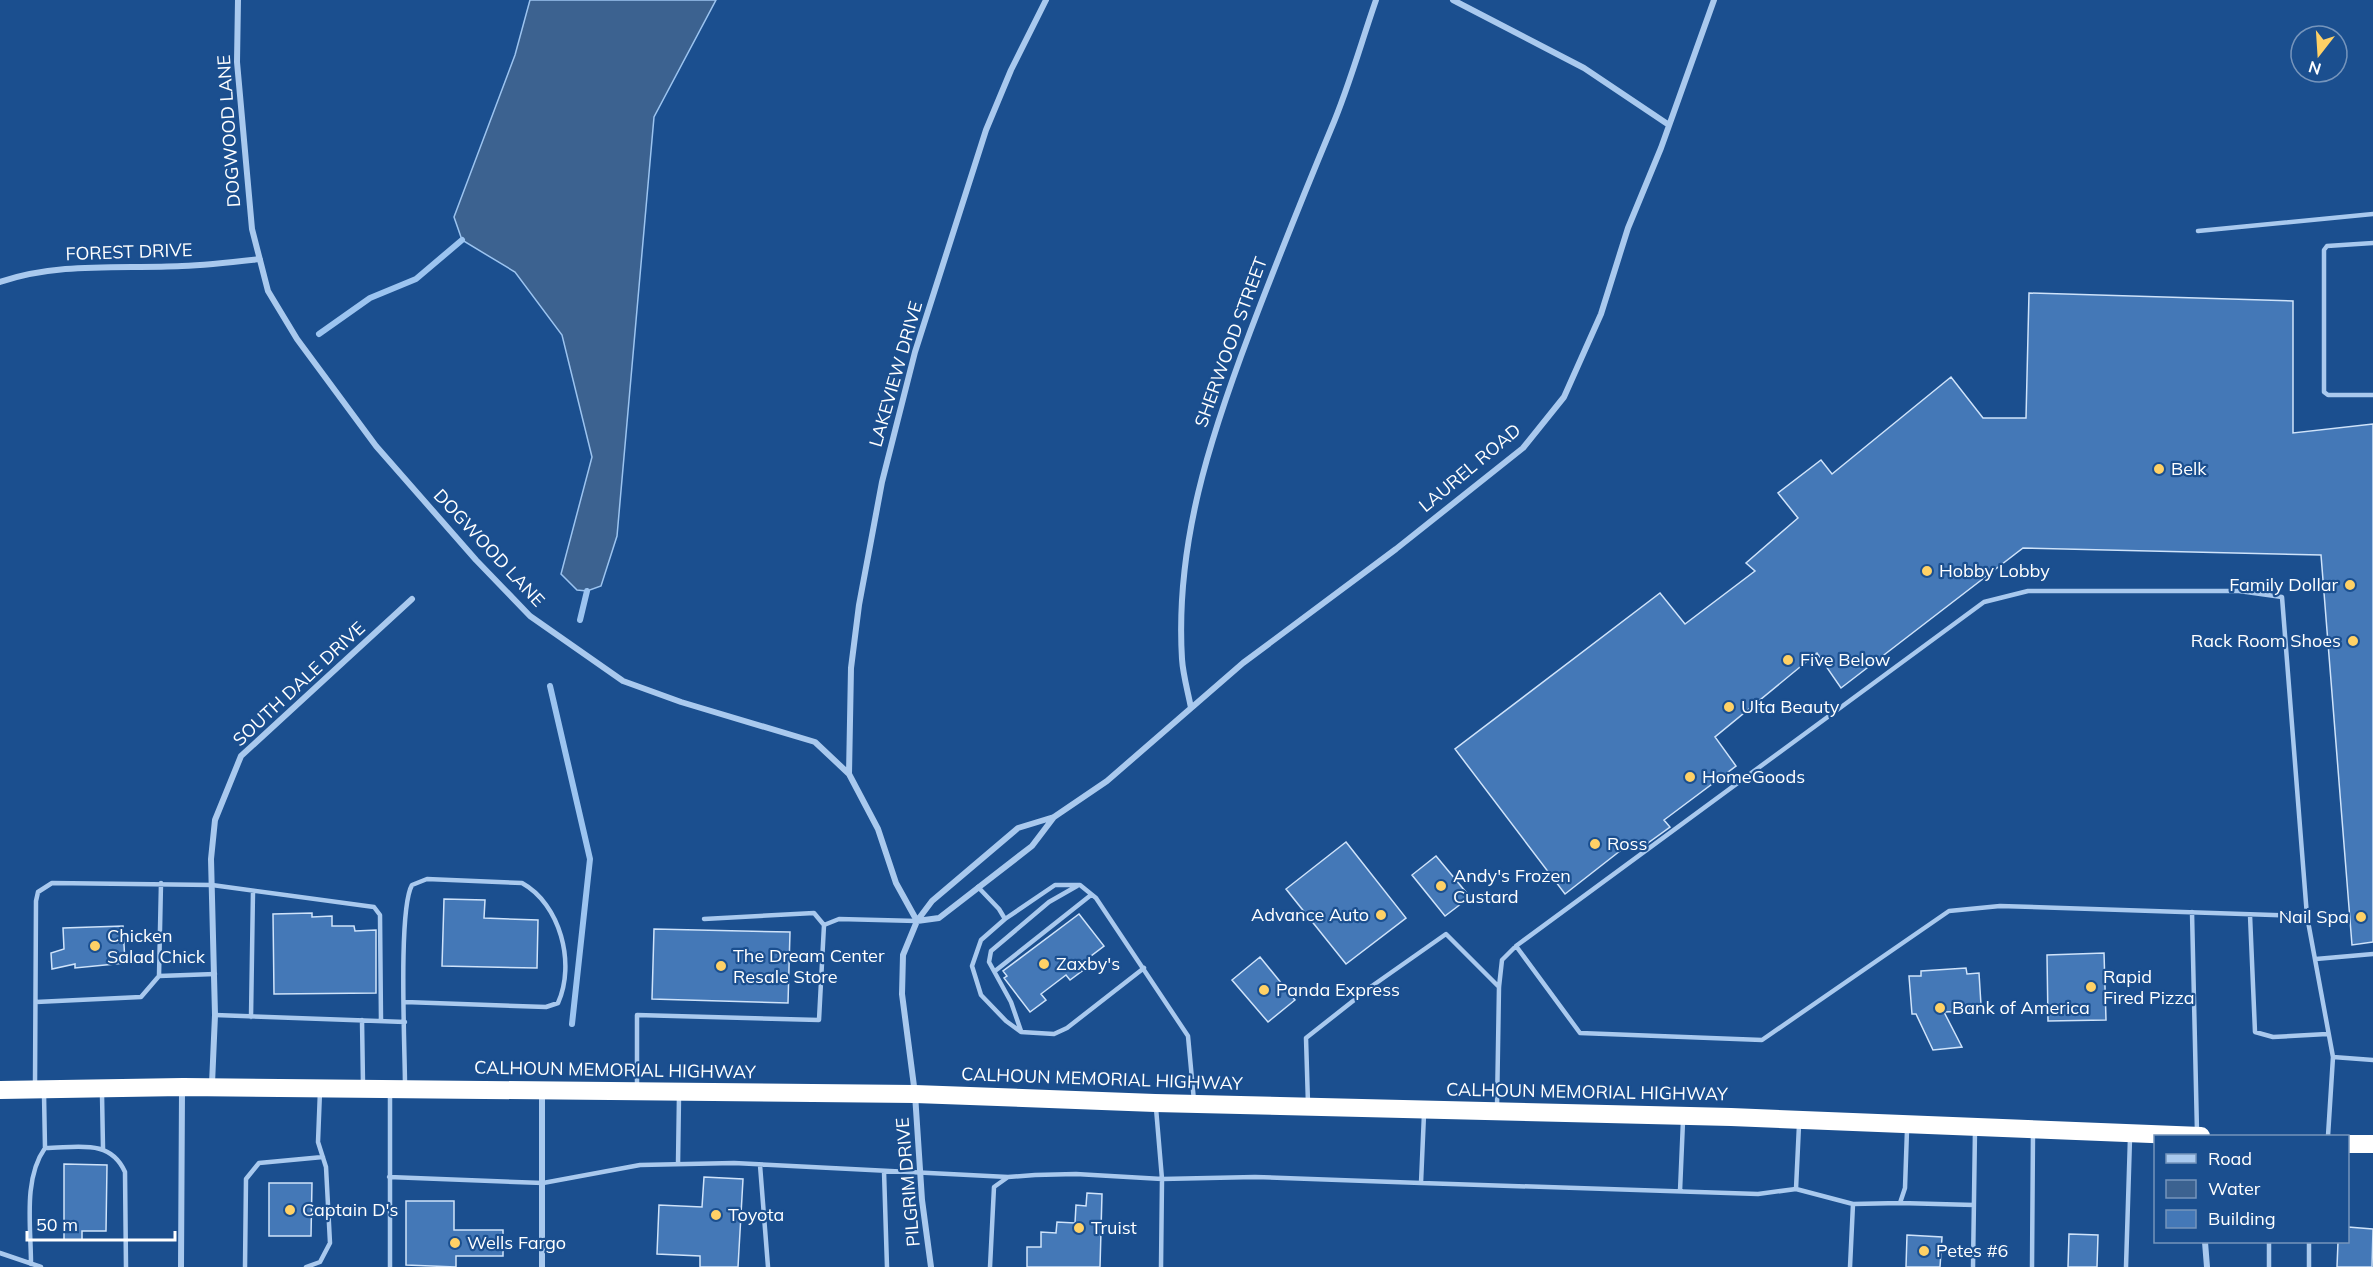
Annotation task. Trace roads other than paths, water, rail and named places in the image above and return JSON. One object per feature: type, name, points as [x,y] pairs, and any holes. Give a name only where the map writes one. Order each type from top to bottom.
[{"type":"highway","name":"CALHOUN MEMORIAL HIGHWAY","points":[[0,1090],[183,1087],[915,1094],[1155,1103],[1799,1119],[2164,1135]]},
{"type":"highway","points":[[2349,1144],[2373,1144]]},
{"type":"street","name":"DOGWOOD LANE","points":[[238,0],[237,62],[252,229],[268,291],[297,339],[376,446],[476,560],[530,616],[578,652],[632,684],[681,702],[814,742],[849,774],[878,830],[896,883],[917,921]]},
{"type":"street","name":"LAKEVIEW DRIVE","points":[[849,774],[851,668],[859,605],[886,464],[915,352],[986,130],[1011,70],[1046,0]]},
{"type":"street","name":"SHERWOOD STREET","points":[[1191,708],[1182,660],[1182,594],[1186,544],[1199,485],[1221,407],[1285,236],[1332,126],[1376,0]]},
{"type":"street","points":[[1453,0],[1584,68],[1669,125]]},
{"type":"street","name":"LAUREL ROAD","points":[[917,921],[932,901],[1018,828],[1054,817],[1107,781],[1242,663],[1396,549],[1523,448],[1564,396],[1601,314],[1628,228],[1669,125],[1714,0]]},
{"type":"street","name":"FOREST DRIVE","points":[[0,282],[20,276],[85,266],[183,266],[260,259]]},
{"type":"street","name":"SOUTH DALE DRIVE","points":[[212,1088],[215,974],[212,885],[215,820],[241,756],[412,599]]},
{"type":"street","name":"LAUREL ROAD","points":[[917,921],[939,918],[1032,846],[1054,817]]},
{"type":"street","points":[[915,1094],[902,994],[903,955],[917,921]]},
{"type":"street","points":[[181,1267],[183,1087]]},
{"type":"street","points":[[542,1089],[542,1267]]},
{"type":"street","name":"PILGRIM DRIVE","points":[[915,1094],[920,1173],[931,1267]]},
{"type":"street","points":[[2205,1243],[2207,1267]]},
{"type":"lane","points":[[2198,231],[2373,214]]},
{"type":"lane","points":[[2373,243],[2325,248],[2324,345],[2326,395],[2373,395]]},
{"type":"lane","points":[[1497,1111],[1500,1028],[1498,987],[1502,960],[1516,946],[1984,602],[2028,591],[2239,591],[2282,597],[2307,916],[2332,1057],[2328,1135]]},
{"type":"lane","points":[[390,1267],[389,1177],[405,1022],[405,1002],[405,905],[412,885],[420,880],[522,883],[533,889],[561,932],[565,952],[562,993],[558,1003],[546,1007],[405,1002]]},
{"type":"lane","points":[[31,1264],[32,1173],[45,1148],[36,1002],[36,901],[43,887],[66,881],[212,885],[374,907],[377,910],[381,1021]]},
{"type":"lane","points":[[36,1002],[141,997],[159,976],[161,883]]},
{"type":"lane","points":[[1144,968],[1067,1028],[1054,1034],[1021,1032],[1006,1021],[981,995],[972,966],[981,940],[1005,919],[1055,885],[1080,885],[1096,898],[1137,957],[1188,1036],[1194,1104]]},
{"type":"lane","points":[[1021,1032],[1011,1002],[989,962],[992,951],[1049,902],[1080,885]]},
{"type":"lane","points":[[978,886],[1005,919]]},
{"type":"lane","points":[[250,1017],[253,891]]},
{"type":"lane","points":[[995,971],[1090,895]]},
{"type":"lane","points":[[1516,946],[1580,1033],[1762,1040],[1949,912],[2000,906],[2307,916]]},
{"type":"lane","points":[[2192,912],[2199,1135]]},
{"type":"lane","points":[[637,1090],[637,1015],[819,1020],[824,925],[814,913],[704,919]]},
{"type":"lane","points":[[2250,915],[2255,1032],[2273,1037],[2328,1034]]},
{"type":"lane","points":[[824,925],[839,919],[917,921]]},
{"type":"lane","points":[[1308,1106],[1306,1038],[1372,986],[1446,934],[1498,987]]},
{"type":"lane","points":[[2316,960],[2373,954]]},
{"type":"lane","points":[[159,976],[215,974]]},
{"type":"lane","points":[[215,1015],[405,1022]]},
{"type":"lane","points":[[362,1020],[363,1089]]},
{"type":"lane","points":[[2332,1057],[2373,1060]]},
{"type":"lane","points":[[102,1088],[103,1148]]},
{"type":"lane","points":[[306,1267],[320,1262],[330,1243],[330,1205],[318,1142],[320,1088]]},
{"type":"lane","points":[[678,1164],[679,1091]]},
{"type":"lane","points":[[1155,1103],[1162,1179],[1161,1267]]},
{"type":"lane","points":[[1421,1183],[1424,1109]]},
{"type":"lane","points":[[1680,1191],[1683,1116]]},
{"type":"lane","points":[[1796,1189],[1799,1119]]},
{"type":"lane","points":[[1900,1203],[1905,1188],[1907,1124]]},
{"type":"lane","points":[[1973,1267],[1976,1127]]},
{"type":"lane","points":[[2032,1267],[2033,1129]]},
{"type":"lane","points":[[2126,1267],[2130,1134]]},
{"type":"lane","points":[[45,1148],[103,1148],[119,1158],[125,1172],[126,1267]]},
{"type":"lane","points":[[245,1267],[246,1179],[259,1163],[322,1156]]},
{"type":"lane","points":[[389,1177],[543,1183],[640,1165],[760,1165],[1008,1177],[1076,1174],[1162,1179],[1255,1177],[1758,1194],[1796,1189],[1853,1204],[1974,1205]]},
{"type":"lane","points":[[760,1165],[768,1267]]},
{"type":"lane","points":[[884,1171],[887,1267]]},
{"type":"lane","points":[[990,1267],[994,1187],[1008,1177]]},
{"type":"lane","points":[[1850,1267],[1853,1204]]},
{"type":"lane","points":[[2269,1243],[2270,1267]]},
{"type":"lane","points":[[2309,1243],[2309,1267]]},
{"type":"lane","points":[[0,1253],[41,1267]]},
{"type":"water","points":[[530,0],[716,0],[654,117],[617,536],[601,586],[587,591],[577,590],[561,574],[592,457],[562,335],[515,272],[462,240],[454,217],[515,55]]},
{"type":"waterway","points":[[319,334],[370,298],[416,279],[462,240]]},
{"type":"waterway","points":[[580,620],[587,591]]},
{"type":"waterway","points":[[550,686],[590,859],[572,1024]]},
{"type":"place","name":"Belk","points":[[2159,469]]},
{"type":"place","name":"Hobby Lobby","points":[[1927,571]]},
{"type":"place","name":"Family Dollar","points":[[2350,585]]},
{"type":"place","name":"Rack Room Shoes","points":[[2353,641]]},
{"type":"place","name":"Five Below","points":[[1788,660]]},
{"type":"place","name":"Ulta Beauty","points":[[1729,707]]},
{"type":"place","name":"HomeGoods","points":[[1690,777]]},
{"type":"place","name":"Ross","points":[[1595,844]]},
{"type":"place","name":"Andy's Frozen Custard","points":[[1441,886]]},
{"type":"place","name":"Advance Auto","points":[[1381,915]]},
{"type":"place","name":"Nail Spa","points":[[2361,917]]},
{"type":"place","name":"Chicken Salad Chick","points":[[95,946]]},
{"type":"place","name":"Zaxby's","points":[[1044,964]]},
{"type":"place","name":"The Dream Center Resale Store","points":[[721,966]]},
{"type":"place","name":"Rapid Fired Pizza","points":[[2091,987]]},
{"type":"place","name":"Panda Express","points":[[1264,990]]},
{"type":"place","name":"Bank of America","points":[[1940,1008]]},
{"type":"place","name":"Captain D's","points":[[290,1210]]},
{"type":"place","name":"Toyota","points":[[716,1215]]},
{"type":"place","name":"Truist","points":[[1079,1228]]},
{"type":"place","name":"Wells Fargo","points":[[455,1243]]},
{"type":"place","name":"Petes #6","points":[[1924,1251]]}]
